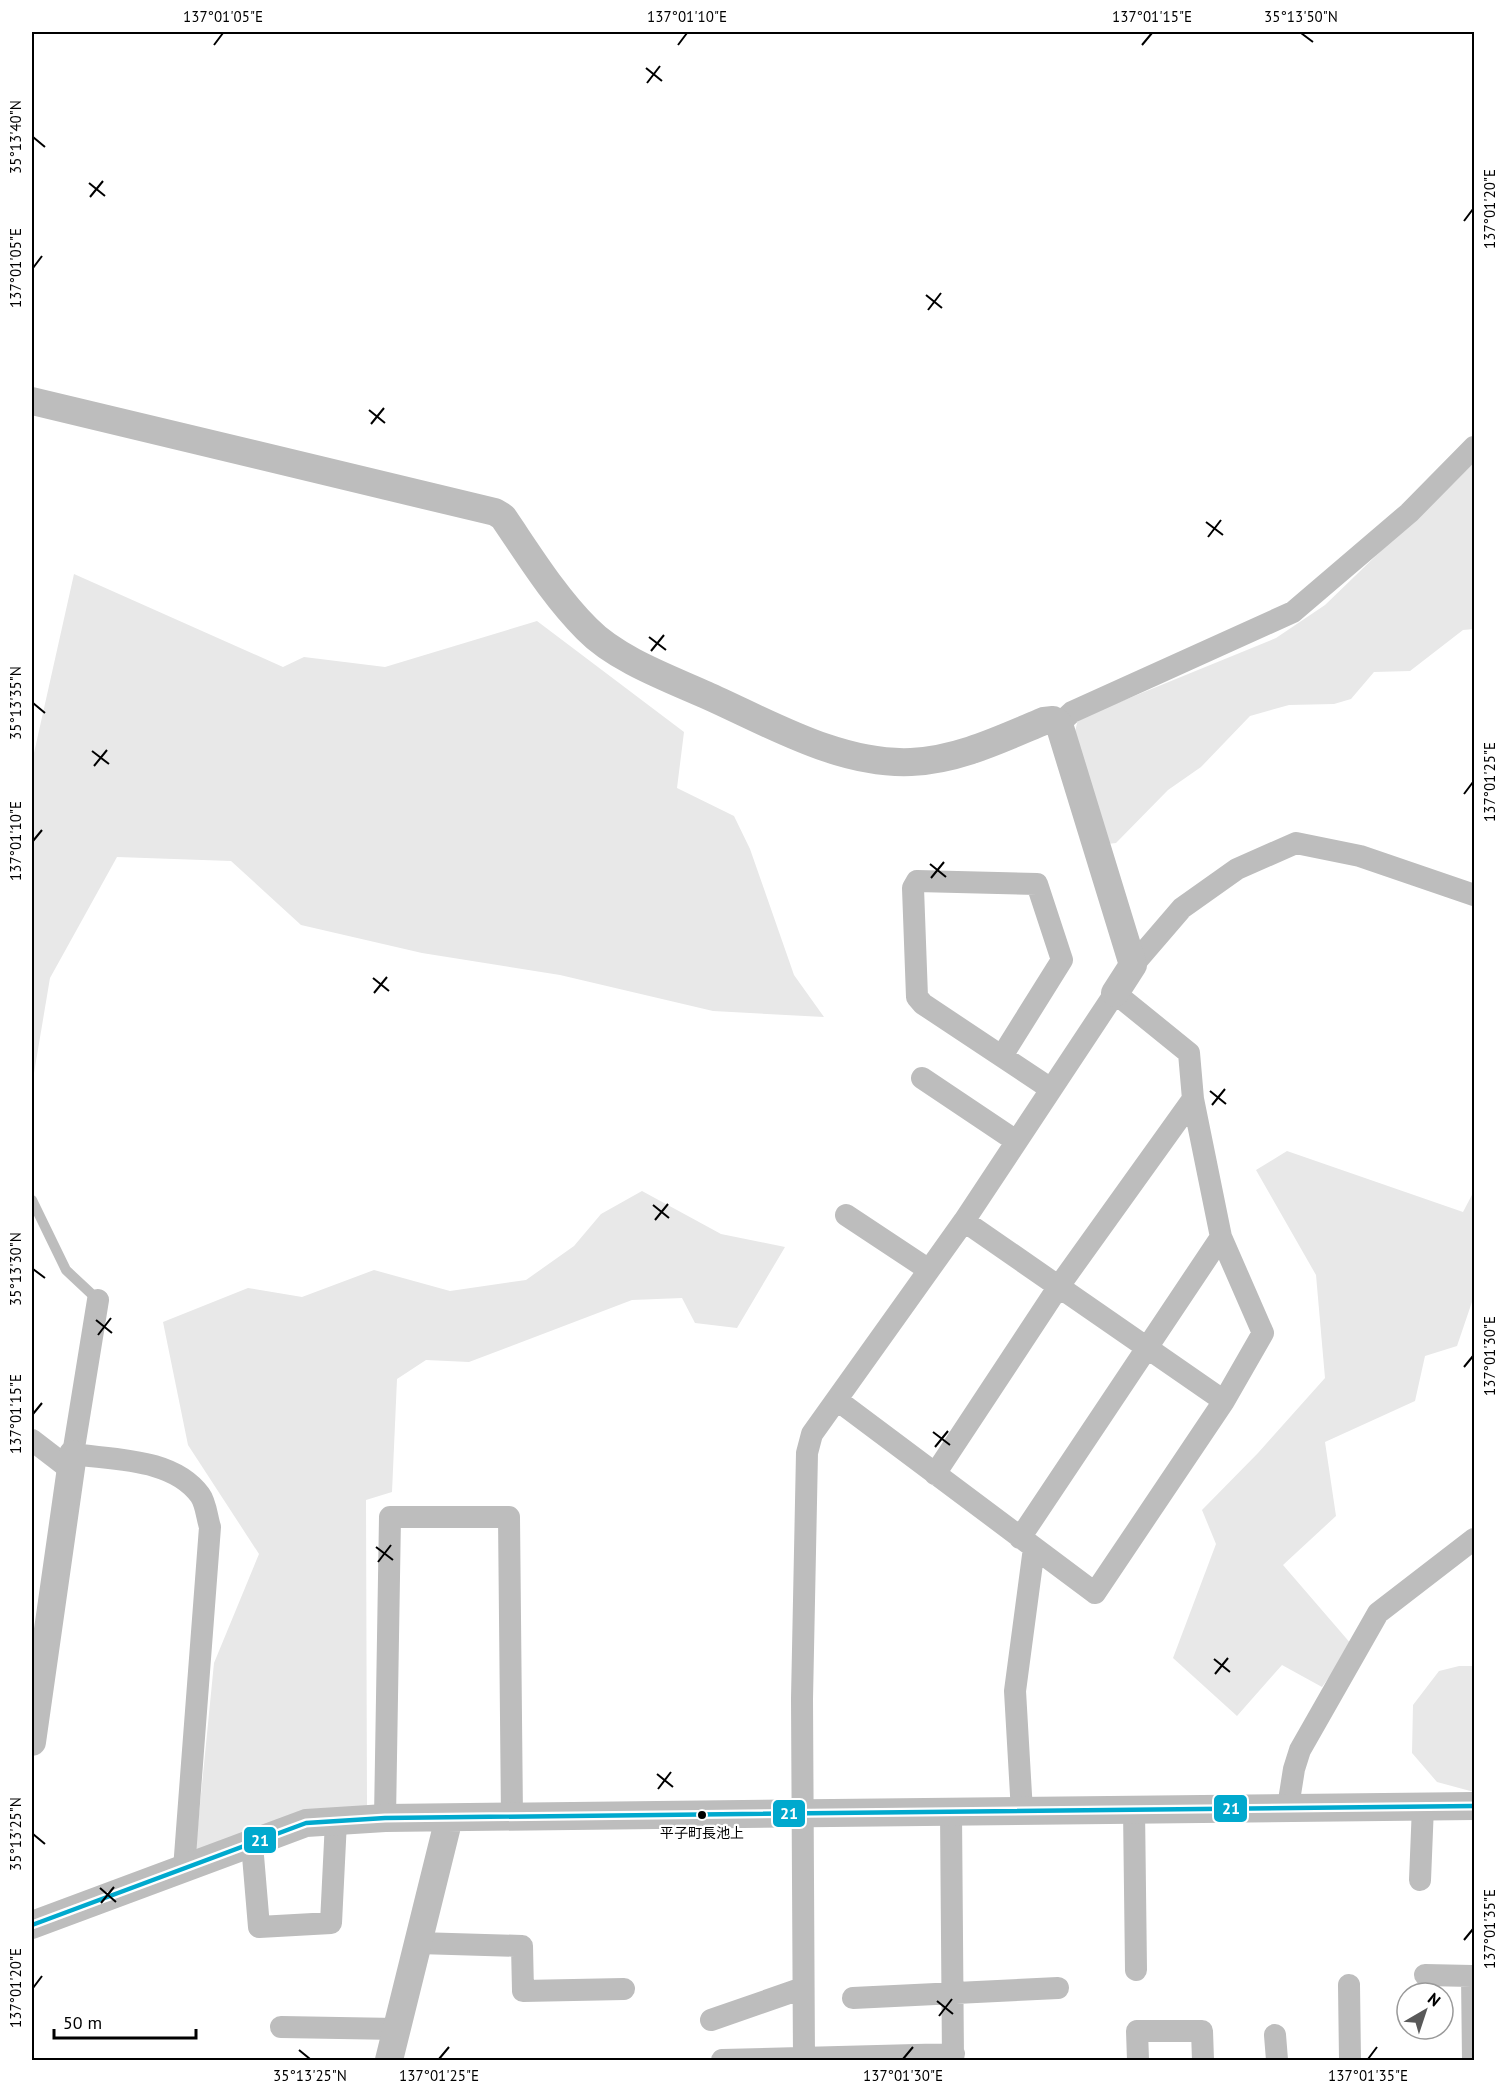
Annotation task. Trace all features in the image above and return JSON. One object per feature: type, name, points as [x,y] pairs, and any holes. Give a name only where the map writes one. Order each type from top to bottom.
[{"type":"street","points":[[32,401],[495,512],[503,517],[565,605],[589,631],[659,675],[823,746],[855,756],[911,762],[970,751],[1044,721],[1053,720],[1059,724],[1133,964]]},
{"type":"street","points":[[1059,724],[1072,712],[1293,612],[1408,513],[1474,447]]},
{"type":"street","points":[[804,2059],[803,1813],[807,1453],[812,1434],[964,1221],[1133,964],[1182,908],[1237,869],[1296,843],[1360,856],[1474,896]]},
{"type":"street","points":[[1002,1056],[1062,960],[1038,884],[917,881],[913,888],[917,997],[1002,1056],[1051,1089]]},
{"type":"street","points":[[837,1400],[1095,1593],[1224,1401],[1263,1333],[1221,1237],[1193,1100],[1189,1053],[1115,993]]},
{"type":"street","points":[[922,1078],[1016,1141]]},
{"type":"street","points":[[935,1474],[1059,1286],[1193,1100]]},
{"type":"street","points":[[846,1215],[929,1270]]},
{"type":"street","points":[[964,1221],[1224,1401]]},
{"type":"street","points":[[1022,1812],[1015,1691],[1027,1543],[1221,1237]]},
{"type":"street","points":[[32,1742],[35,1685],[98,1300]]},
{"type":"street","points":[[32,1440],[72,1462],[154,1466],[174,1473],[201,1496],[210,1527],[184,1869]]},
{"type":"street","points":[[385,1818],[390,1517],[509,1517],[512,1818]]},
{"type":"street","points":[[1288,1807],[1294,1769],[1300,1750],[1378,1613],[1474,1539]]},
{"type":"street","points":[[1420,1880],[1423,1806]]},
{"type":"street","points":[[32,1926],[306,1823],[385,1818],[1474,1806]]},
{"type":"street","points":[[1134,1809],[1136,1970]]},
{"type":"street","points":[[722,2061],[953,2057],[951,1813]]},
{"type":"street","points":[[389,2061],[449,1818]]},
{"type":"street","points":[[252,1844],[259,1927],[331,1923],[336,1821]]},
{"type":"street","points":[[418,1943],[522,1946],[523,1991],[624,1989]]},
{"type":"street","points":[[1425,1974],[1472,1977],[1474,1991],[1473,2061]]},
{"type":"street","points":[[1349,1985],[1350,2061]]},
{"type":"street","points":[[711,2020],[803,1988]]},
{"type":"street","points":[[853,1998],[1058,1988]]},
{"type":"street","points":[[281,2027],[397,2029]]},
{"type":"street","points":[[1138,2061],[1137,2031],[1202,2031],[1203,2061]]},
{"type":"street","points":[[1275,2036],[1277,2061]]},
{"type":"lane","points":[[32,1200],[66,1270],[98,1300]]},
{"type":"shaded area","points":[[1474,461],[1474,629],[1463,630],[1410,671],[1374,672],[1351,699],[1334,704],[1289,705],[1250,716],[1201,767],[1168,790],[1116,843],[1107,844],[1074,736],[1078,719],[1276,638],[1325,605]]},
{"type":"shaded area","points":[[74,574],[283,667],[304,657],[385,667],[537,621],[684,732],[677,788],[734,816],[750,849],[794,975],[824,1017],[713,1011],[560,975],[422,953],[301,925],[231,861],[117,857],[50,978],[32,1085],[32,762]]},
{"type":"shaded area","points":[[1287,1151],[1463,1212],[1474,1191],[1474,1296],[1457,1346],[1425,1356],[1415,1401],[1325,1442],[1336,1516],[1283,1565],[1352,1645],[1322,1687],[1282,1665],[1237,1716],[1173,1658],[1216,1544],[1202,1510],[1258,1453],[1325,1378],[1316,1275],[1256,1170]]},
{"type":"shaded area","points":[[642,1191],[721,1234],[785,1247],[737,1328],[695,1323],[682,1298],[632,1300],[469,1362],[426,1360],[397,1379],[392,1492],[366,1500],[367,1807],[195,1855],[214,1663],[259,1554],[188,1445],[163,1322],[248,1288],[302,1297],[374,1270],[450,1291],[526,1280],[574,1246],[601,1214]]},
{"type":"shaded area","points":[[1459,1666],[1474,1666],[1474,1792],[1437,1782],[1412,1753],[1413,1705],[1439,1671]]},
{"type":"transit line","name":"21","points":[[32,1925],[306,1823],[385,1818],[1474,1806]]},
{"type":"place","name":"平子町長池上","points":[[702,1815]]}]
